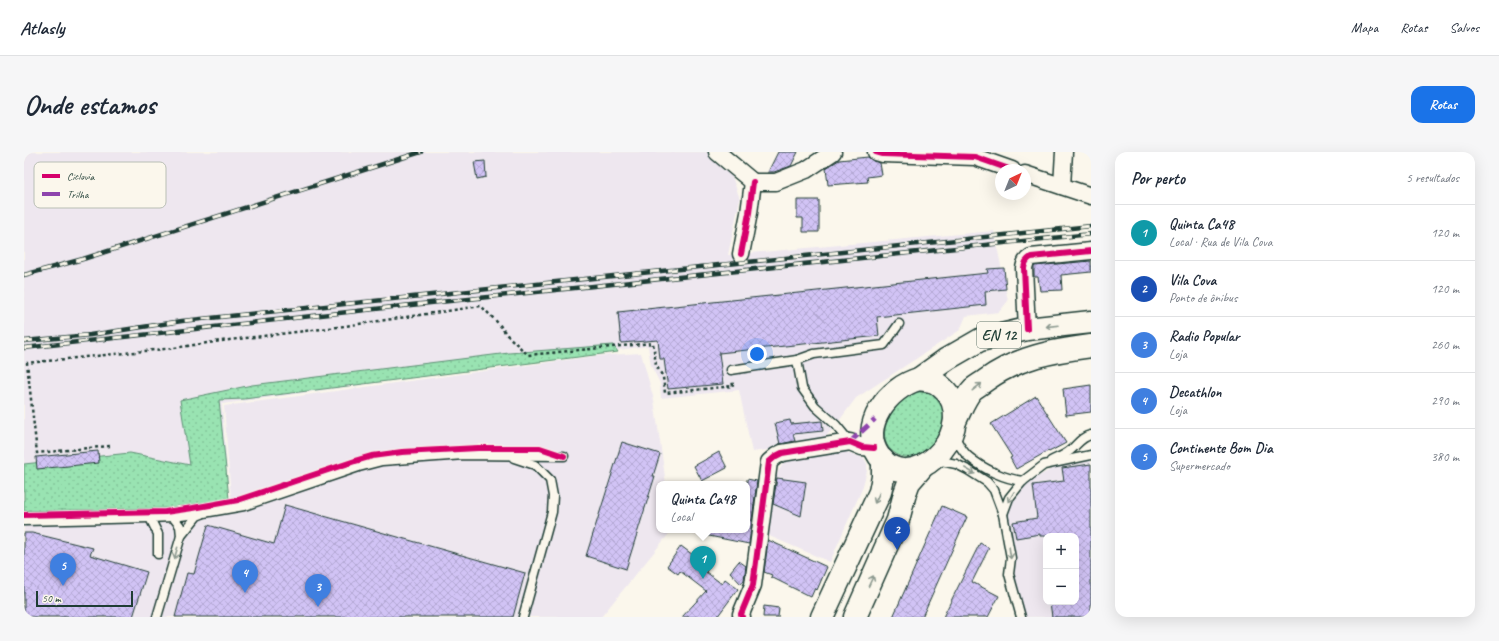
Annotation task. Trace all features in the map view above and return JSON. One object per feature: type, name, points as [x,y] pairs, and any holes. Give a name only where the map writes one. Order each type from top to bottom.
[{"type":"main road","name":"EN 12","points":[[822,617],[880,492],[883,477],[872,433],[875,419],[882,405],[893,392],[905,384],[919,379],[947,359],[980,340],[1026,329],[1091,322]]},
{"type":"main road","name":"EN 12","points":[[855,617],[898,520],[909,482],[944,447],[964,401],[973,389],[994,374],[1025,359],[1060,350],[1091,346]]},
{"type":"main road","points":[[919,379],[934,382],[947,392],[954,404],[954,426]]},
{"type":"main road","points":[[878,454],[896,469],[909,470],[928,463]]},
{"type":"street","points":[[717,152],[753,182],[776,182],[806,170],[833,152]]},
{"type":"street","points":[[876,152],[882,154],[975,158],[995,164]]},
{"type":"street","points":[[1062,186],[1064,152]]},
{"type":"street","points":[[1031,176],[1091,196]]},
{"type":"street","points":[[741,254],[753,182]]},
{"type":"street","points":[[1026,329],[1024,268],[1028,259],[1031,257],[1091,251]]},
{"type":"street","points":[[850,442],[875,419]]},
{"type":"street","points":[[739,616],[753,585],[769,462],[782,453],[850,442],[878,454]]},
{"type":"lane","points":[[731,370],[797,360],[814,354],[884,345],[899,324]]},
{"type":"lane","points":[[797,360],[802,388],[815,406],[836,425],[850,442]]},
{"type":"lane","points":[[954,426],[962,449],[969,457],[1001,476],[1013,480],[1023,481]]},
{"type":"lane","points":[[1003,514],[1009,498],[1023,481],[1044,465],[1069,451],[1085,436],[1091,435]]},
{"type":"lane","points":[[24,521],[173,517],[204,513],[244,506],[359,467],[382,461],[464,455],[564,456]]},
{"type":"lane","points":[[506,455],[535,466],[550,480],[553,496],[552,512],[523,617]]},
{"type":"lane","points":[[1044,465],[1091,455]]},
{"type":"lane","points":[[928,463],[956,464],[987,482],[994,490],[1003,514],[1011,558],[1009,574],[1022,617]]},
{"type":"lane","points":[[157,617],[181,536],[197,516],[204,513]]},
{"type":"lane","points":[[173,517],[180,526],[181,536]]},
{"type":"lane","points":[[150,518],[158,534],[158,554]]},
{"type":"path","points":[[110,446],[37,454],[27,363],[174,348],[338,327],[482,306],[507,335],[528,355],[653,343],[656,365],[663,377],[664,393],[733,386],[731,370]]},
{"type":"shaded area","points":[[24,152],[709,152],[730,171],[740,199],[728,255],[994,231],[1008,301],[999,312],[966,316],[960,330],[856,398],[836,425],[820,443],[752,452],[739,390],[661,398],[660,383],[651,366],[648,346],[222,404],[229,497],[96,506],[149,507],[231,499],[224,406],[595,356],[641,353],[654,400],[666,481],[656,481],[656,533],[670,533],[601,617],[24,617]]},
{"type":"shaded area","points":[[846,452],[864,458],[867,464],[867,471],[862,489],[830,562],[767,535],[775,477],[784,462],[790,459]]},
{"type":"shaded area","points":[[1091,459],[1091,617],[1025,617],[1011,573],[1006,516],[1016,494],[1026,483],[1059,465]]},
{"type":"green space","points":[[613,345],[618,352],[244,399],[219,400],[229,499],[168,508],[24,511],[24,464],[130,453],[190,465],[180,400],[252,385],[509,353]]},
{"type":"green space","points":[[921,392],[936,398],[943,408],[943,421],[938,435],[929,447],[918,455],[905,457],[892,451],[887,444],[885,428],[893,411],[905,397],[912,393]]},
{"type":"building","points":[[778,152],[798,152],[791,166],[774,172],[768,172]]},
{"type":"building","points":[[868,157],[873,161],[880,163],[882,175],[867,177],[868,182],[828,185],[826,168],[839,160]]},
{"type":"building","points":[[485,161],[486,177],[477,179],[474,162]]},
{"type":"building","points":[[797,200],[819,200],[819,232],[803,232],[803,218],[797,218]]},
{"type":"building","points":[[1091,261],[1091,272],[1061,275],[1062,290],[1040,291],[1038,277],[1034,277],[1034,266]]},
{"type":"building","points":[[1004,268],[1006,289],[985,291],[986,305],[877,317],[879,336],[719,353],[723,384],[668,389],[664,359],[660,359],[658,340],[621,343],[618,312],[988,273],[987,269]]},
{"type":"building","points":[[1091,385],[1091,412],[1066,415],[1063,389]]},
{"type":"building","points":[[1036,396],[1066,443],[1049,452],[1048,451],[1016,469],[1010,458],[1012,457],[991,424]]},
{"type":"building","points":[[790,420],[791,424],[822,421],[823,431],[793,434],[795,441],[780,444],[775,423]]},
{"type":"building","points":[[622,442],[660,454],[653,476],[655,476],[626,569],[586,556]]},
{"type":"building","points":[[98,451],[99,463],[37,469],[36,457]]},
{"type":"building","points":[[719,452],[727,468],[702,481],[694,466]]},
{"type":"building","points":[[1091,464],[1091,617],[1052,617],[1050,605],[1079,605],[1079,533],[1043,533],[1043,536],[1040,536],[1040,534],[1016,538],[1013,522],[1037,518],[1033,485],[1064,481],[1062,468]]},
{"type":"building","points":[[777,478],[806,482],[801,516],[773,504]]},
{"type":"building","points":[[747,479],[757,481],[749,544],[704,535],[704,533],[750,533],[750,481],[747,481]]},
{"type":"building","points":[[285,505],[525,573],[513,617],[175,617],[187,573],[194,574],[208,525],[274,544]]},
{"type":"building","points":[[942,506],[967,517],[922,617],[893,617]]},
{"type":"building","points":[[24,533],[32,533],[93,548],[90,555],[147,572],[133,617],[24,617]]},
{"type":"building","points":[[768,540],[827,567],[817,590],[815,588],[811,597],[764,572]]},
{"type":"building","points":[[980,543],[989,548],[972,582],[999,596],[988,617],[943,617]]},
{"type":"building","points":[[681,546],[709,567],[706,572],[722,584],[725,579],[738,589],[717,617],[682,617],[706,591],[680,571],[678,574],[667,566]]},
{"type":"building","points":[[739,561],[746,566],[744,580],[741,584],[730,572]]},
{"type":"building","points":[[764,606],[779,608],[778,617],[763,617]]},
{"type":"railway","points":[[24,275],[83,259],[421,152]]},
{"type":"railway","points":[[24,341],[90,335],[182,321],[1091,226]]},
{"type":"railway","points":[[24,348],[411,305],[1091,234]]},
{"type":"marked path","points":[[850,442],[875,419]]},
{"type":"cycle path","points":[[876,152],[883,154],[975,157],[995,164]]},
{"type":"cycle path","points":[[741,254],[753,182]]},
{"type":"cycle path","points":[[1027,329],[1024,268],[1027,260],[1031,257],[1091,251]]},
{"type":"cycle path","points":[[742,617],[741,614],[753,585],[769,462],[782,453],[850,442],[862,447],[874,448]]},
{"type":"cycle path","points":[[24,515],[165,512],[193,508],[238,500],[372,456],[402,452],[478,448],[540,448],[564,456]]},
{"type":"place","name":"Vila Cova","points":[[897,550]]},
{"type":"place","name":"Quinta Ca48","points":[[703,579]]},
{"type":"place","name":"Continente Bom Dia","points":[[63,586]]},
{"type":"place","name":"Decathlon","points":[[245,593]]},
{"type":"place","name":"Radio Popular","points":[[318,607]]}]
